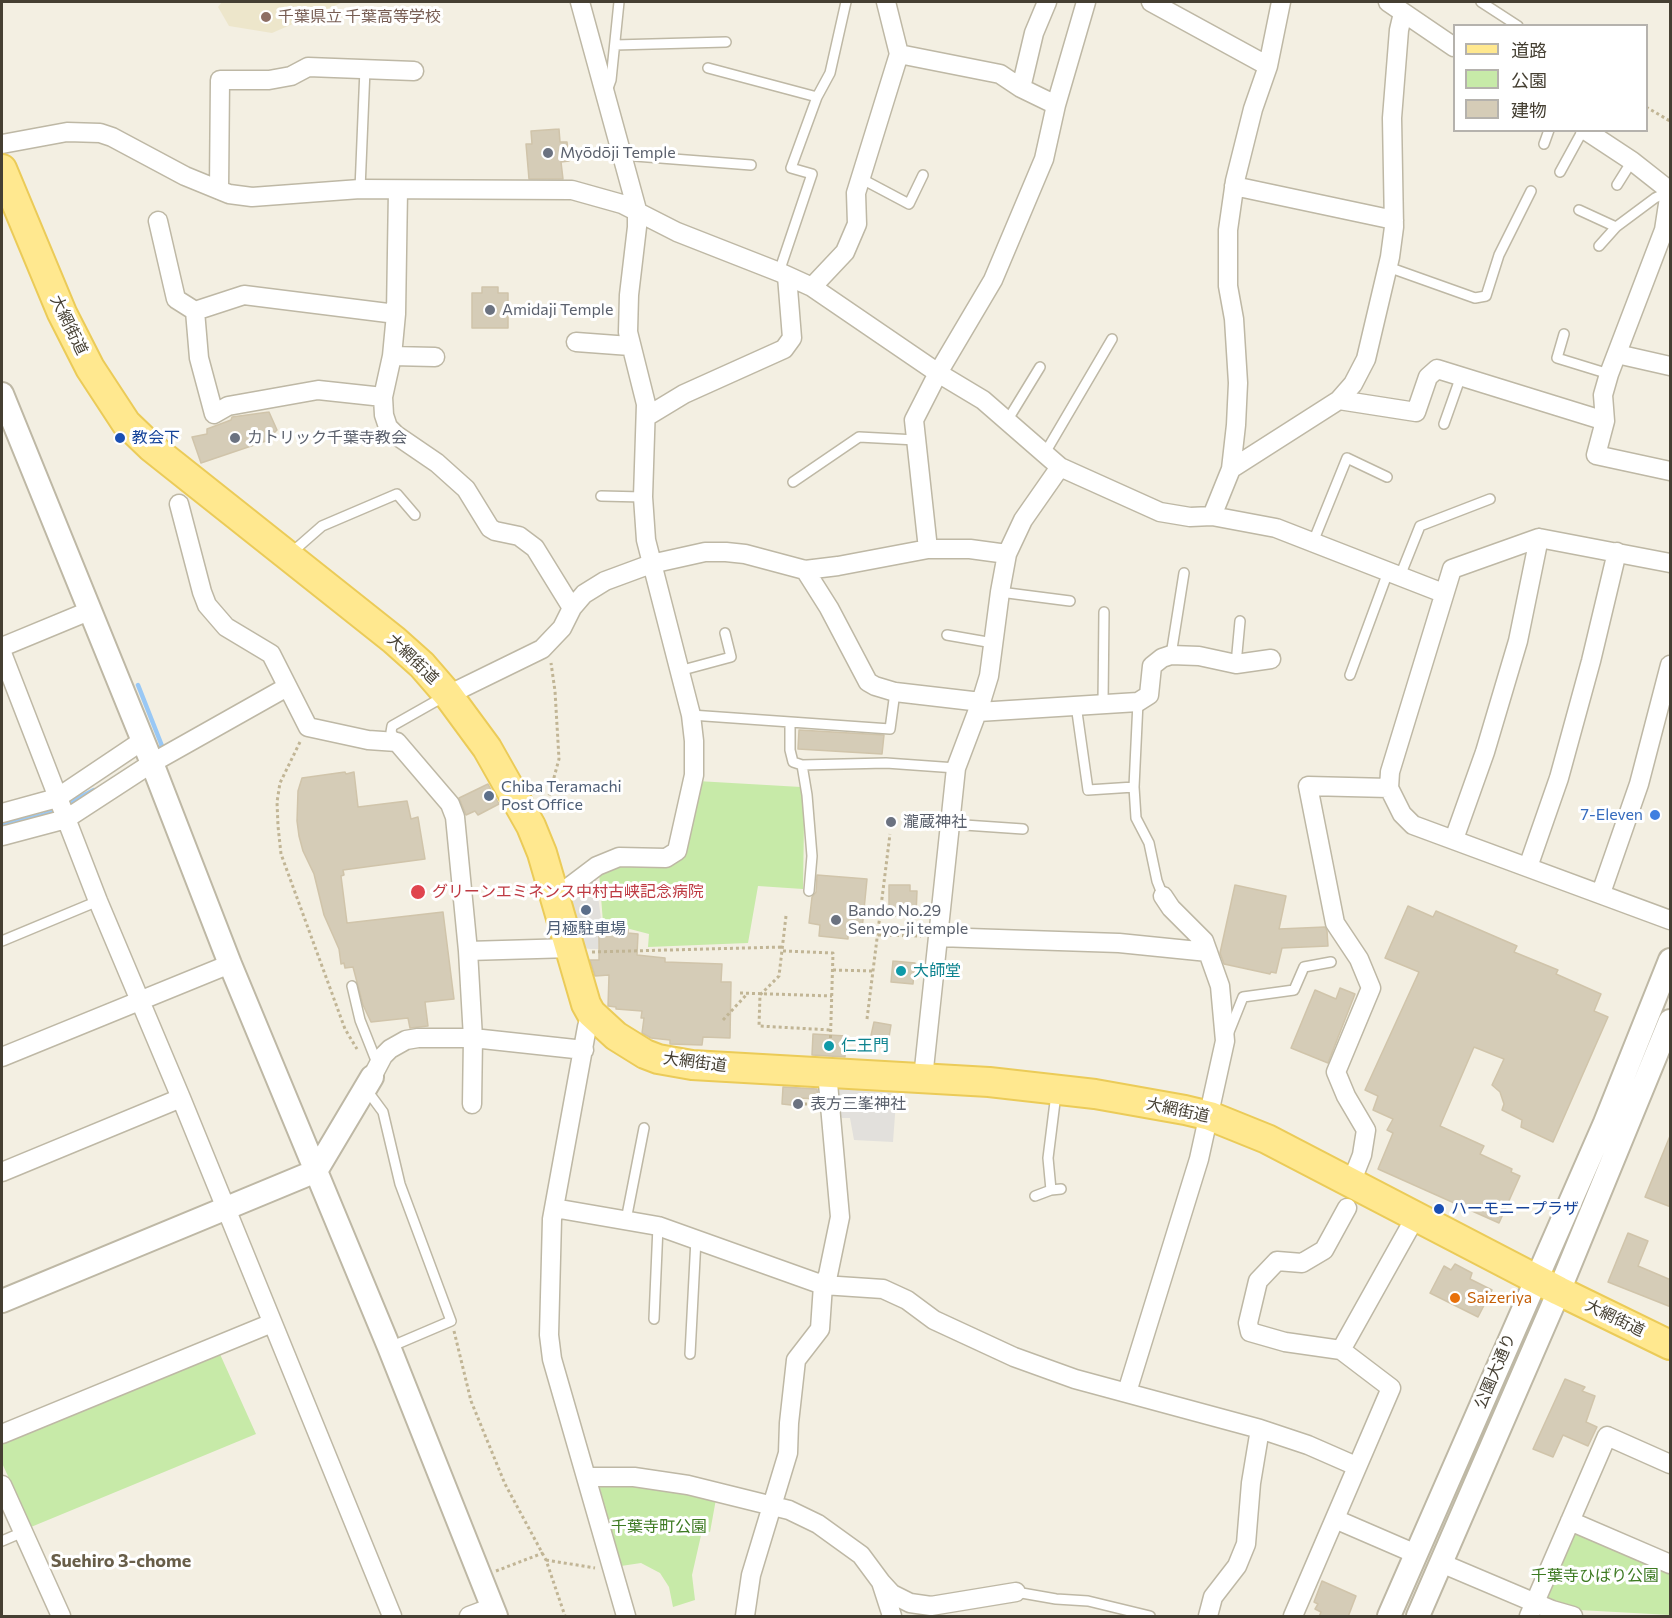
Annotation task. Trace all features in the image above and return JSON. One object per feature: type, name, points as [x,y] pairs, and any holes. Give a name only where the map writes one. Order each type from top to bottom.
[{"type":"main road","name":"大網街道","points":[[2,169],[62,313],[90,368],[126,423],[151,447],[394,640],[422,665],[448,695],[496,762],[531,826],[556,897],[583,993],[591,1013],[616,1036],[645,1054],[658,1059],[692,1065],[828,1065],[922,1078],[989,1082],[1095,1094],[1210,1116],[1267,1139],[1349,1196],[1416,1216],[1671,1346]]},
{"type":"street","points":[[556,897],[597,866],[619,857],[666,858],[677,851],[694,775],[691,715],[646,540],[643,497],[646,417],[644,391],[630,346],[628,296],[636,210],[580,2]]},
{"type":"street","points":[[812,287],[845,252],[857,224],[856,193],[899,54],[886,2]]},
{"type":"street","points":[[1021,88],[1034,33],[1047,2]]},
{"type":"street","points":[[928,549],[914,420],[938,373],[993,280],[1044,159],[1056,105],[1086,2]]},
{"type":"street","points":[[1151,2],[1268,66]]},
{"type":"street","points":[[1212,516],[1231,469],[1238,383],[1234,320],[1228,275],[1228,230],[1234,186],[1253,109],[1268,66],[1281,2]]},
{"type":"street","points":[[1388,2],[1453,46]]},
{"type":"street","points":[[1231,469],[1339,400],[1353,384],[1366,359],[1388,267],[1394,220],[1392,118],[1399,30],[1403,13]]},
{"type":"street","points":[[899,54],[1000,74],[1021,88],[1056,105]]},
{"type":"street","points":[[219,189],[220,80],[269,80],[291,76],[308,67],[414,71]]},
{"type":"street","points":[[2,144],[67,132],[100,133],[112,136],[185,176],[229,194],[252,196],[360,189],[572,189],[622,204],[677,232],[812,287],[938,373],[983,400],[1060,467],[1160,512],[1190,517],[1212,516],[1276,528],[1443,593]]},
{"type":"street","points":[[1587,132],[1632,161],[1670,191],[1664,230],[1603,395],[1605,421],[1596,455],[1671,471]]},
{"type":"street","points":[[1234,186],[1394,220]]},
{"type":"street","points":[[398,190],[396,314],[392,356],[383,397],[384,416],[388,427],[466,489],[490,528],[519,536],[535,548],[572,608]]},
{"type":"street","points":[[158,221],[176,299],[195,311]]},
{"type":"street","points":[[646,417],[684,394],[784,349],[792,338],[783,274]]},
{"type":"street","points":[[195,311],[244,295],[396,314]]},
{"type":"street","points":[[195,311],[199,358],[214,414],[228,406],[318,390],[383,397]]},
{"type":"street","points":[[576,342],[630,346]]},
{"type":"street","points":[[1617,354],[1671,366]]},
{"type":"street","points":[[392,356],[435,357]]},
{"type":"street","points":[[1339,400],[1416,412],[1428,377],[1437,369],[1605,421]]},
{"type":"street","points":[[2,394],[230,964],[389,1347],[494,1612],[469,1617]]},
{"type":"street","points":[[922,1078],[956,768],[989,676],[1007,554],[1023,520],[1060,467]]},
{"type":"street","points":[[179,504],[207,605],[226,627],[271,654],[308,727],[368,740],[397,742],[450,804],[455,817],[468,951],[473,1038],[472,1104]]},
{"type":"street","points":[[1454,839],[1485,752],[1518,641],[1539,538]]},
{"type":"street","points":[[1671,563],[1539,538],[1452,569],[1390,772],[1389,788],[1402,814],[1413,825],[1671,920]]},
{"type":"street","points":[[448,695],[542,649],[562,628],[572,608],[584,594],[605,580],[651,564],[705,552],[745,554],[805,570],[928,549],[970,549],[1007,554]]},
{"type":"street","points":[[1528,867],[1559,778],[1591,661],[1617,552]]},
{"type":"street","points":[[805,570],[830,608],[868,682],[895,692],[979,707],[1138,702],[1149,695],[1152,666],[1162,658],[1171,655],[1199,656],[1236,663],[1271,659]]},
{"type":"street","points":[[2,647],[89,610]]},
{"type":"street","points":[[2,652],[61,809],[138,1000],[392,1617]]},
{"type":"street","points":[[1601,893],[1639,784],[1671,664]]},
{"type":"street","points":[[2,836],[44,826],[61,809],[147,752],[287,687]]},
{"type":"street","points":[[2,813],[61,809],[147,752]]},
{"type":"street","points":[[1293,1617],[1390,1388],[1341,1350],[1285,1342],[1250,1332],[1248,1323],[1258,1281],[1278,1261],[1302,1263],[1324,1250],[1349,1196],[1362,1155],[1366,1130],[1346,1096],[1336,1072],[1371,988],[1359,959],[1335,923],[1308,786],[1389,788]]},
{"type":"street","points":[[1127,1392],[1199,1159],[1225,1041],[1220,986],[1204,940],[1171,908],[1163,896]]},
{"type":"street","points":[[938,937],[1119,944],[1208,952]]},
{"type":"street","points":[[468,951],[572,951]]},
{"type":"street","name":"公園大通り","points":[[1418,1617],[1441,1563],[1547,1284],[1604,1125],[1671,960]]},
{"type":"street","points":[[2,1057],[230,964]]},
{"type":"street","points":[[591,1013],[552,1219],[549,1335],[552,1359],[626,1617]]},
{"type":"street","name":"公園大通り","points":[[1389,1617],[1416,1554],[1671,1021]]},
{"type":"street","points":[[2,1302],[316,1171],[383,1056],[406,1040],[473,1038],[584,1050]]},
{"type":"street","points":[[745,1617],[751,1575],[788,1453],[796,1360],[820,1329],[823,1285],[828,1275],[840,1217],[828,1065]]},
{"type":"street","points":[[2,1172],[180,1098]]},
{"type":"street","points":[[554,1208],[658,1226],[823,1285],[883,1289],[907,1300],[934,1320],[1014,1357],[1075,1379],[1260,1429],[1308,1445],[1356,1466]]},
{"type":"street","points":[[1341,1350],[1416,1216]]},
{"type":"street","points":[[2,1434],[272,1323]]},
{"type":"street","points":[[1208,1617],[1213,1597],[1237,1566],[1246,1544],[1251,1483],[1260,1429]]},
{"type":"street","points":[[1531,1610],[1607,1436],[1671,1464]]},
{"type":"street","points":[[587,1477],[634,1477],[688,1485],[789,1510],[818,1524],[861,1555],[892,1594],[910,1603],[930,1606],[1016,1592]]},
{"type":"street","points":[[2,1485],[61,1617]]},
{"type":"street","points":[[1335,1519],[1416,1554]]},
{"type":"street","points":[[1570,1521],[1671,1564]]},
{"type":"street","points":[[1441,1563],[1531,1610],[1573,1617]]},
{"type":"street","points":[[881,1582],[892,1617]]},
{"type":"lane","points":[[606,93],[611,80],[619,2]]},
{"type":"lane","points":[[783,274],[812,174],[791,168],[817,97],[830,73],[846,2]]},
{"type":"lane","points":[[1481,2],[1515,24]]},
{"type":"lane","points":[[615,45],[726,42]]},
{"type":"lane","points":[[708,68],[817,97]]},
{"type":"lane","points":[[360,189],[365,69]]},
{"type":"lane","points":[[1544,144],[1548,132]]},
{"type":"lane","points":[[1560,172],[1583,132]]},
{"type":"lane","points":[[622,155],[751,165]]},
{"type":"lane","points":[[1617,185],[1632,161]]},
{"type":"lane","points":[[860,178],[909,204],[923,175]]},
{"type":"lane","points":[[1388,267],[1475,298],[1486,296],[1499,255],[1531,191]]},
{"type":"lane","points":[[1599,246],[1616,227],[1655,198],[1670,191]]},
{"type":"lane","points":[[1579,210],[1616,227]]},
{"type":"lane","points":[[1564,334],[1557,358],[1609,374]]},
{"type":"lane","points":[[1045,453],[1112,339]]},
{"type":"lane","points":[[1007,421],[1040,367]]},
{"type":"lane","points":[[1444,424],[1461,376]]},
{"type":"lane","points":[[793,482],[859,437],[916,440]]},
{"type":"lane","points":[[1313,542],[1347,458],[1387,477]]},
{"type":"lane","points":[[288,555],[322,526],[398,494],[415,515]]},
{"type":"lane","points":[[601,496],[643,497]]},
{"type":"lane","points":[[1350,675],[1394,574],[1420,526],[1490,499]]},
{"type":"lane","points":[[1171,655],[1184,573]]},
{"type":"lane","points":[[1000,592],[1070,601]]},
{"type":"lane","points":[[1103,703],[1104,612]]},
{"type":"lane","points":[[1236,663],[1240,621]]},
{"type":"lane","points":[[679,671],[731,657],[725,633]]},
{"type":"lane","points":[[947,635],[993,643]]},
{"type":"lane","points":[[691,715],[890,729],[895,692]]},
{"type":"lane","points":[[397,742],[391,732],[392,726],[448,695]]},
{"type":"lane","points":[[1138,702],[1134,787],[1136,818],[1149,843],[1156,881],[1163,896]]},
{"type":"lane","points":[[1076,705],[1088,790],[1134,787]]},
{"type":"lane","points":[[790,722],[790,750],[793,762],[802,765],[886,763],[956,768]]},
{"type":"lane","points":[[802,765],[812,856],[809,891]]},
{"type":"lane","points":[[950,824],[1023,830]]},
{"type":"lane","points":[[2,941],[98,901]]},
{"type":"lane","points":[[1225,1041],[1243,997],[1294,990],[1304,967],[1331,962]]},
{"type":"lane","points":[[352,986],[372,1077],[400,1184],[451,1321],[389,1347]]},
{"type":"lane","points":[[1035,1196],[1056,1190],[1048,1158],[1057,1089]]},
{"type":"lane","points":[[626,1220],[644,1128]]},
{"type":"lane","points":[[654,1319],[658,1226]]},
{"type":"lane","points":[[690,1354],[696,1238]]},
{"type":"lane","points":[[2,1541],[23,1532]]},
{"type":"lane","points":[[1016,1592],[1056,1599],[1088,1601],[1150,1617]]},
{"type":"path","points":[[1648,108],[1671,121]]},
{"type":"path","points":[[531,826],[543,818],[559,759],[554,681],[550,661],[542,649]]},
{"type":"path","points":[[308,727],[280,783],[277,802],[281,854],[345,1029],[372,1077]]},
{"type":"path","points":[[867,1019],[890,834]]},
{"type":"path","points":[[786,916],[779,976],[761,994],[759,1026],[831,1030]]},
{"type":"path","points":[[878,935],[938,937]]},
{"type":"path","points":[[572,951],[783,949],[833,953],[828,1065]]},
{"type":"path","points":[[833,970],[873,971]]},
{"type":"path","points":[[740,993],[832,996]]},
{"type":"path","points":[[723,1020],[748,993]]},
{"type":"path","points":[[804,1104],[818,1102]]},
{"type":"path","points":[[451,1321],[471,1401],[505,1484],[543,1553],[565,1617]]},
{"type":"path","points":[[500,1570],[543,1553]]},
{"type":"path","points":[[546,1560],[589,1567]]},
{"type":"shaded area","name":"千葉県立 千葉高等学校","points":[[222,2],[343,2],[272,33],[229,26],[218,7]]},
{"type":"shaded area","name":"月極駐車場","points":[[595,873],[601,919],[598,949],[590,949],[584,948],[567,894]]},
{"type":"shaded area","points":[[837,1087],[897,1088],[893,1142],[854,1140],[850,1118],[842,1118],[837,1108]]},
{"type":"green space","points":[[697,781],[801,787],[804,822],[803,889],[758,886],[748,943],[648,947],[649,934],[603,922],[599,872],[619,862],[670,862]]},
{"type":"green space","points":[[219,1352],[256,1434],[31,1527],[2,1463],[2,1440]]},
{"type":"green space","name":"千葉寺町公園","points":[[598,1482],[634,1482],[716,1499],[710,1532],[702,1531],[692,1575],[695,1600],[673,1607],[669,1587],[660,1573],[641,1563],[621,1566]]},
{"type":"green space","name":"千葉寺ひばり公園","points":[[1580,1533],[1670,1571],[1670,1615],[1579,1610],[1549,1601],[1546,1595],[1572,1534]]},
{"type":"building","name":"Myōdōji Temple","points":[[559,129],[560,142],[567,142],[569,161],[561,162],[563,179],[529,179],[526,144],[532,144],[531,131]]},
{"type":"building","name":"Amidaji Temple","points":[[482,287],[498,287],[498,293],[508,293],[508,328],[472,328],[472,293],[482,293]]},
{"type":"building","points":[[269,412],[277,430],[266,441],[201,463],[192,437],[207,434],[207,429],[231,420],[232,417]]},
{"type":"building","points":[[799,730],[884,735],[882,754],[798,749]]},
{"type":"building","points":[[345,772],[346,774],[354,772],[358,807],[407,801],[411,819],[418,817],[425,859],[343,870],[344,875],[341,876],[347,923],[443,912],[454,999],[425,1002],[428,1026],[410,1028],[408,1018],[371,1022],[363,1005],[353,967],[345,968],[344,963],[341,964],[339,949],[324,915],[314,874],[303,851],[297,821],[298,791],[302,778]]},
{"type":"building","points":[[488,784],[499,804],[478,815],[475,811],[466,815],[459,798]]},
{"type":"building","points":[[817,875],[867,879],[862,930],[848,929],[848,939],[819,936],[820,925],[809,923],[812,897],[816,892]]},
{"type":"building","points":[[889,885],[910,885],[910,891],[917,891],[916,916],[889,916]]},
{"type":"building","points":[[1235,885],[1286,896],[1279,929],[1325,927],[1328,946],[1282,948],[1276,973],[1271,972],[1270,974],[1224,964],[1220,953]]},
{"type":"building","points":[[1408,906],[1433,917],[1436,911],[1517,946],[1514,952],[1558,970],[1556,974],[1601,994],[1594,1011],[1608,1017],[1553,1142],[1521,1127],[1522,1120],[1502,1110],[1504,1104],[1500,1092],[1492,1085],[1504,1059],[1474,1047],[1440,1126],[1484,1146],[1480,1154],[1512,1169],[1511,1172],[1520,1176],[1499,1223],[1378,1169],[1393,1133],[1387,1130],[1393,1119],[1373,1110],[1378,1096],[1365,1090],[1419,972],[1385,958]]},
{"type":"building","points":[[599,929],[628,929],[628,933],[638,934],[637,955],[665,958],[665,962],[722,964],[721,982],[731,982],[730,1038],[703,1037],[702,1045],[670,1044],[670,1040],[651,1038],[642,1033],[644,1018],[641,1018],[642,1011],[616,1009],[616,1007],[608,1006],[609,975],[595,976],[590,960],[599,960]]},
{"type":"building","name":"大師堂","points":[[893,961],[915,963],[913,984],[891,982]]},
{"type":"building","points":[[1340,988],[1355,994],[1328,1063],[1291,1048],[1315,990],[1336,999]]},
{"type":"building","points":[[874,1022],[891,1025],[888,1043],[870,1040]]},
{"type":"building","name":"仁王門","points":[[813,1034],[846,1036],[845,1057],[812,1055]]},
{"type":"building","points":[[783,1087],[817,1089],[818,1099],[800,1098],[800,1106],[782,1104]]},
{"type":"building","points":[[1671,1136],[1671,1207],[1645,1197]]},
{"type":"building","points":[[1628,1233],[1648,1241],[1638,1266],[1671,1280],[1671,1307],[1608,1282]]},
{"type":"building","points":[[1455,1264],[1472,1273],[1470,1279],[1492,1290],[1478,1317],[1430,1293],[1444,1266],[1451,1270]]},
{"type":"building","points":[[1565,1379],[1585,1387],[1582,1391],[1595,1396],[1586,1422],[1597,1427],[1588,1446],[1563,1435],[1553,1457],[1533,1449]]},
{"type":"building","points":[[1322,1581],[1356,1596],[1348,1617],[1319,1617],[1321,1612],[1315,1609],[1318,1604],[1314,1602]]},
{"type":"waterway","points":[[138,685],[162,746],[154,752]]},
{"type":"waterway","points":[[67,804],[94,790]]},
{"type":"waterway","points":[[2,825],[43,815],[59,808]]},
{"type":"place","name":"千葉県立 千葉高等学校","points":[[266,17]]},
{"type":"place","name":"Myōdōji Temple","points":[[548,153]]},
{"type":"place","name":"Amidaji Temple","points":[[490,310]]},
{"type":"place","name":"教会下","points":[[120,438]]},
{"type":"place","name":"カトリック千葉寺教会","points":[[235,438]]},
{"type":"place","name":"Chiba Teramachi Post Office","points":[[489,796]]},
{"type":"place","name":"7-Eleven","points":[[1655,815]]},
{"type":"place","name":"瀧蔵神社","points":[[891,822]]},
{"type":"place","name":"グリーンエミネンス中村古峡記念病院","points":[[418,892]]},
{"type":"place","name":"月極駐車場","points":[[586,910]]},
{"type":"place","name":"Bando No.29 Sen-yo-ji temple","points":[[836,920]]},
{"type":"place","name":"大師堂","points":[[901,971]]},
{"type":"place","name":"仁王門","points":[[829,1046]]},
{"type":"place","name":"表方三峯神社","points":[[798,1104]]},
{"type":"place","name":"ハーモニープラザ","points":[[1439,1209]]},
{"type":"place","name":"Saizeriya","points":[[1455,1298]]},
{"type":"district","name":"Suehiro 3-chome","points":[[121,1561]]}]
